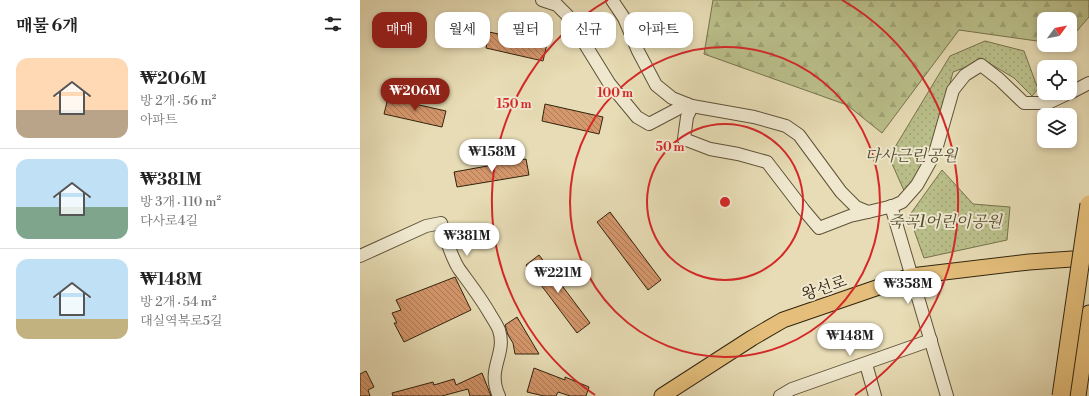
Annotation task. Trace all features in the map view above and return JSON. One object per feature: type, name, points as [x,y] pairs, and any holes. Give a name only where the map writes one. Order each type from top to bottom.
[{"type":"highway","points":[[1061,396],[1089,204]]},
{"type":"highway","points":[[1077,396],[1089,314]]},
{"type":"main road","name":"왕선로","points":[[662,396],[752,338],[784,320],[912,276],[1029,262],[1089,259]]},
{"type":"street","points":[[542,0],[557,5],[567,15],[609,83],[637,117],[649,124],[690,105]]},
{"type":"street","points":[[612,0],[624,18],[638,52],[656,85],[672,98],[690,105],[754,117],[786,126],[799,135],[841,192],[856,207],[868,212]]},
{"type":"street","points":[[690,105],[684,139],[710,149],[767,162],[819,228],[850,216],[902,202],[917,185],[935,153],[953,90],[965,75],[981,65],[999,79],[1024,103],[1048,103],[1055,100]]},
{"type":"street","points":[[1077,89],[1089,83]]},
{"type":"street","points":[[891,206],[947,396]]},
{"type":"street","points":[[360,256],[426,226],[441,223],[458,267],[481,297],[498,328],[502,340],[500,353],[495,367],[494,380],[499,396]]},
{"type":"street","points":[[780,396],[798,392],[866,364],[931,340]]},
{"type":"street","points":[[866,364],[875,396]]},
{"type":"green space","points":[[713,0],[1089,0],[1089,17],[1077,31],[1077,12],[1037,12],[1037,41],[959,30],[882,133],[847,105],[704,54]]},
{"type":"green space","name":"다사근린공원","points":[[985,41],[1024,51],[1037,86],[1037,90],[1032,96],[1014,78],[984,60],[953,72],[930,160],[906,195],[889,157],[950,56]]},
{"type":"green space","name":"죽곡1어린이공원","points":[[942,170],[973,204],[1010,207],[1007,240],[924,258],[909,216]]},
{"type":"building","points":[[490,32],[498,34],[498,48],[546,48],[543,61],[486,48],[490,48]]},
{"type":"building","points":[[388,98],[446,111],[442,127],[384,114]]},
{"type":"building","points":[[545,104],[603,117],[599,134],[542,121]]},
{"type":"building","points":[[526,159],[529,175],[457,187],[454,172]]},
{"type":"building","points":[[610,212],[661,280],[648,290],[597,222]]},
{"type":"building","points":[[539,255],[590,323],[577,333],[526,265]]},
{"type":"building","points":[[455,277],[471,310],[404,342],[394,323],[397,323],[392,313],[401,310],[396,300]]},
{"type":"building","points":[[517,317],[539,354],[515,354],[513,343],[508,335],[505,325]]},
{"type":"building","points":[[534,368],[565,380],[565,377],[589,387],[586,396],[570,396],[558,392],[556,396],[544,396],[527,392]]},
{"type":"building","points":[[366,371],[374,387],[368,390],[370,396],[360,396],[360,374]]},
{"type":"building","points":[[482,373],[491,396],[470,396],[468,389],[442,396],[393,396],[392,393],[433,382],[434,385],[454,379],[456,385]]}]
